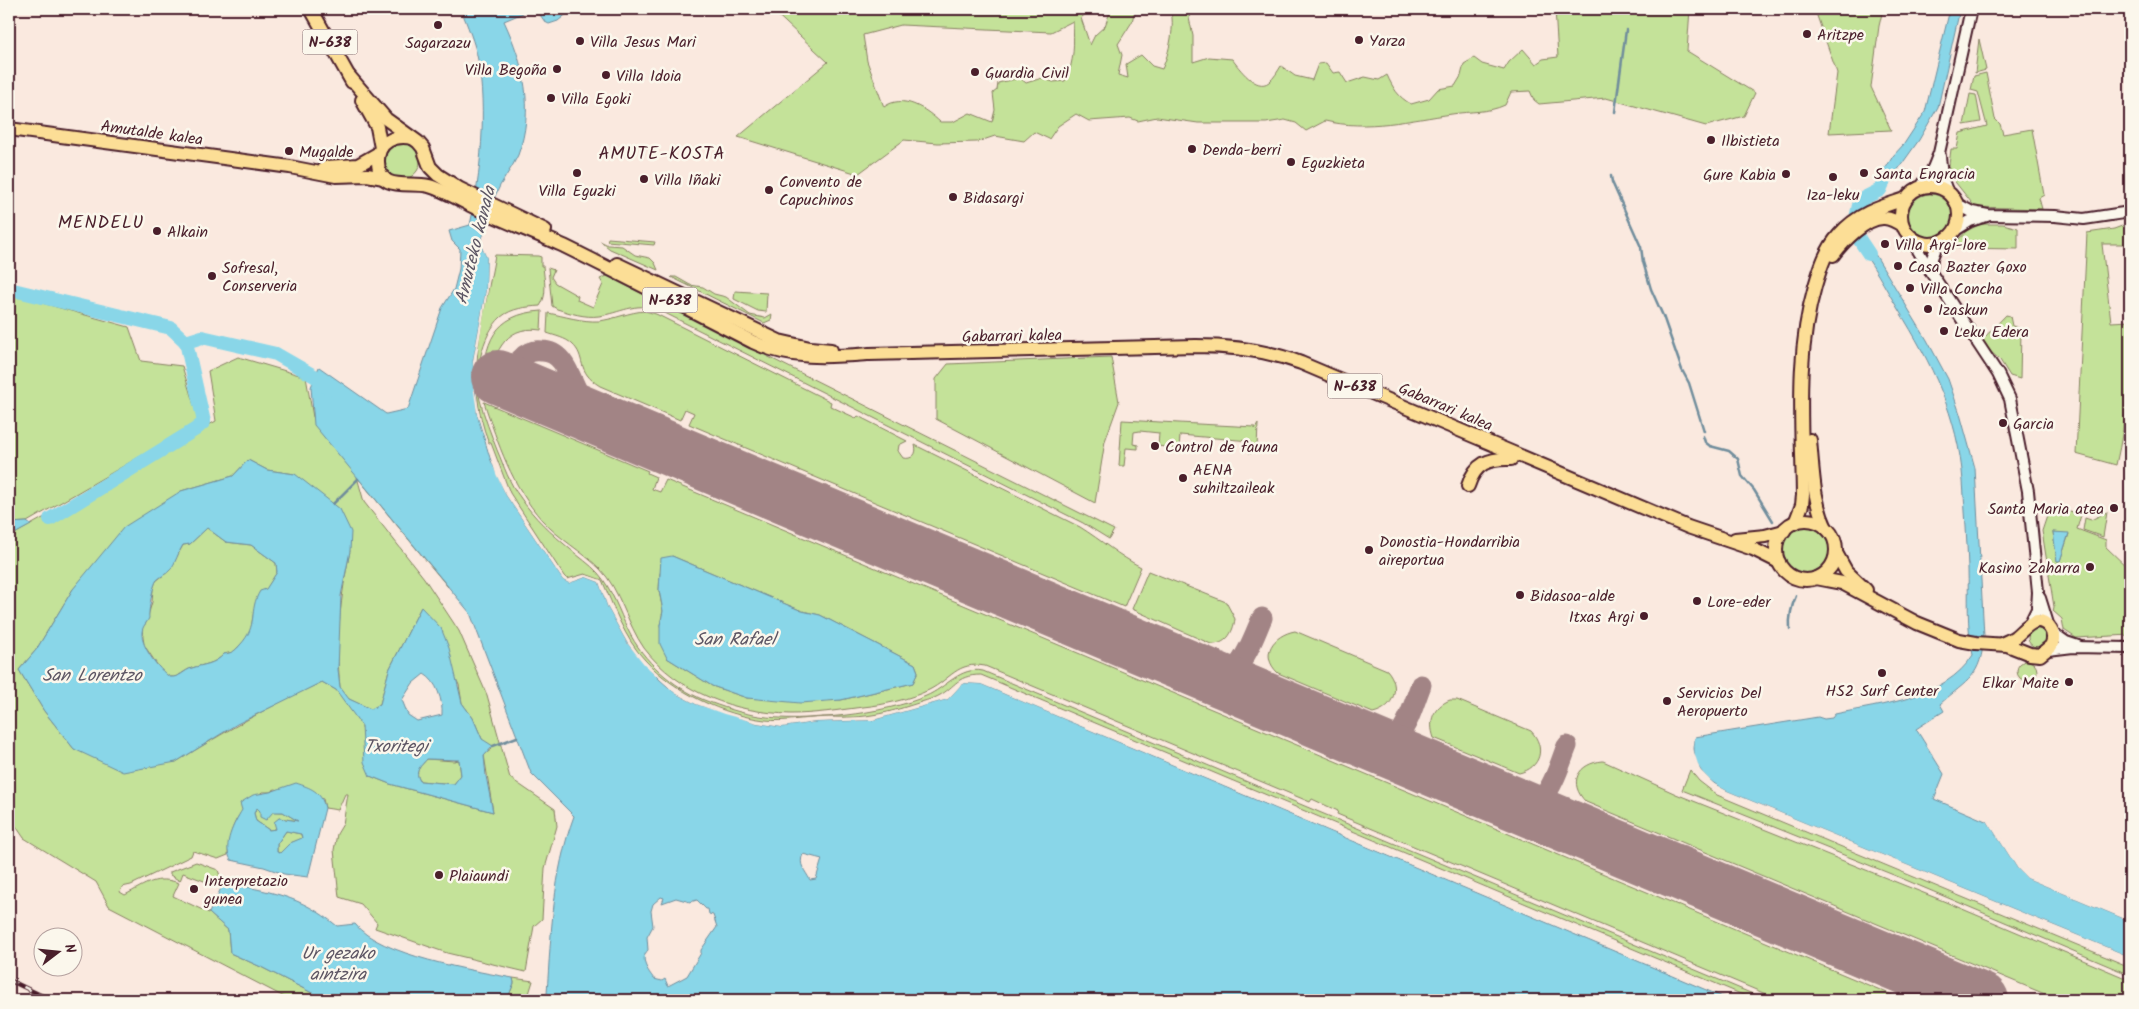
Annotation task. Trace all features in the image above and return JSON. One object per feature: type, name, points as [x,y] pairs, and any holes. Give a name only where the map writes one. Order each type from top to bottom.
[{"type":"main road","name":"N-638","points":[[311,9],[377,127],[380,150],[379,169],[384,178],[395,185],[430,186],[458,193],[503,216]]},
{"type":"main road","name":"N-638","points":[[349,76],[386,119],[423,148],[426,159],[438,176],[458,193]]},
{"type":"main road","name":"Amutalde kalea","points":[[9,129],[290,167],[336,176],[368,175],[384,178]]},
{"type":"main road","points":[[380,150],[394,138],[405,136],[412,138]]},
{"type":"main road","name":"Amutalde kalea","points":[[290,167],[351,167],[365,162],[380,150]]},
{"type":"main road","points":[[408,185],[422,175],[426,159]]},
{"type":"main road","points":[[1795,523],[1804,495],[1800,371],[1802,342],[1808,310],[1819,271],[1828,252],[1839,234],[1849,232],[1874,215],[1905,199],[1921,187],[1932,186],[1947,192],[1957,204],[1959,220],[1954,231],[1947,239],[1938,243],[1921,243],[1887,218],[1874,215]]},
{"type":"main road","points":[[1905,199],[1901,212],[1906,231]]},
{"type":"main road","name":"Gabarrari kalea","points":[[503,216],[753,342],[777,352],[808,357],[1217,346],[1250,348],[1284,357],[1688,527],[1725,539]]},
{"type":"main road","name":"Gabarrari kalea","points":[[503,216],[779,341],[810,348],[869,354]]},
{"type":"main road","points":[[1849,232],[1823,273],[1812,310],[1806,343],[1805,395],[1815,494],[1819,512],[1835,542],[1836,553],[1846,571],[1892,609]]},
{"type":"main road","name":"Gabarrari kalea","points":[[1156,348],[1239,354],[1264,358],[1298,370],[1511,459],[1575,480]]},
{"type":"main road","points":[[1298,370],[1307,370],[1333,381],[1342,381]]},
{"type":"main road","points":[[1468,486],[1474,472],[1483,463],[1490,460],[1511,459]]},
{"type":"main road","points":[[1795,523],[1815,522],[1826,528]]},
{"type":"main road","name":"N-638","points":[[1725,539],[1755,538],[1784,531],[1795,523]]},
{"type":"main road","points":[[1779,562],[1778,543],[1784,531]]},
{"type":"main road","name":"N-638","points":[[1725,539],[1754,549],[1779,562],[1795,578],[1806,580],[1816,578]]},
{"type":"main road","points":[[1816,578],[1830,568],[1836,553]]},
{"type":"main road","points":[[1816,578],[1842,583],[1917,623],[1960,640],[2001,644],[2040,655],[2048,650],[2053,642],[2051,630],[2040,622],[2026,627],[2001,644]]},
{"type":"main road","points":[[2026,627],[2021,644],[2026,651]]},
{"type":"street","points":[[1921,187],[1933,168],[1941,146],[1971,9]]},
{"type":"street","points":[[1941,146],[1941,170],[1947,192]]},
{"type":"street","points":[[1957,204],[1972,212],[1988,215],[2055,216],[2084,219],[2130,212]]},
{"type":"street","points":[[1954,231],[1970,221],[1988,215]]},
{"type":"street","points":[[1906,231],[1998,374],[2010,398],[2020,442],[2029,499],[2038,592],[2037,609],[2026,627]]},
{"type":"street","points":[[1932,274],[1932,258],[1938,243]]},
{"type":"street","points":[[2038,592],[2051,630],[2066,642],[2081,647]]},
{"type":"street","points":[[2048,650],[2081,647],[2130,648]]},
{"type":"green space","points":[[771,9],[1091,9],[1081,18],[1090,45],[1095,35],[1105,26],[1111,9],[1135,9],[1132,22],[1118,44],[1122,55],[1118,75],[1128,78],[1126,64],[1141,55],[1152,66],[1162,69],[1171,39],[1172,15],[1170,9],[1191,9],[1189,18],[1193,36],[1193,62],[1209,57],[1232,59],[1248,78],[1259,84],[1264,84],[1273,79],[1281,66],[1295,76],[1312,80],[1318,64],[1326,63],[1333,73],[1340,72],[1347,83],[1365,77],[1379,80],[1387,75],[1396,92],[1411,104],[1429,99],[1438,89],[1455,86],[1461,76],[1464,64],[1474,58],[1482,64],[1504,70],[1509,62],[1523,49],[1536,64],[1543,59],[1558,57],[1555,9],[1690,9],[1687,51],[1755,93],[1744,116],[1706,126],[1606,98],[1539,104],[1534,100],[1530,91],[1511,92],[1505,105],[1486,111],[1373,125],[1341,124],[1325,121],[1306,131],[1296,123],[1285,120],[1266,123],[1198,123],[1157,117],[1138,121],[1130,118],[1089,121],[1076,114],[1058,126],[1049,139],[1034,132],[1024,141],[995,136],[977,142],[938,143],[904,140],[858,174],[738,137],[828,62]],"holes":[[[1073,21],[1074,44],[1071,67],[1065,81],[1053,82],[1042,78],[1026,83],[1020,78],[998,83],[997,90],[993,93],[995,110],[992,122],[970,113],[953,122],[940,122],[928,112],[906,102],[891,103],[884,107],[867,61],[863,35],[901,25],[1051,32]]]},
{"type":"green space","points":[[1817,9],[1883,9],[1871,87],[1891,130],[1829,133],[1837,73],[1816,13]]},
{"type":"green space","points":[[1979,39],[1986,70],[1975,73]]},
{"type":"green space","points":[[1986,73],[1995,119],[2000,124],[2003,134],[2032,129],[2044,195],[2039,198],[2042,209],[1975,207],[1948,173],[1951,149],[1957,149],[1960,133],[1987,126],[1978,92],[1971,90],[1974,76]]},
{"type":"green space","points":[[1970,94],[1976,95],[1981,122],[1964,125]]},
{"type":"green space","points":[[402,143],[409,144],[415,148],[419,154],[419,168],[415,174],[409,178],[402,179],[395,178],[389,174],[385,168],[384,161],[385,154],[389,148],[395,144]]},
{"type":"green space","points":[[1934,194],[1946,200],[1951,207],[1951,225],[1946,232],[1939,237],[1926,238],[1918,235],[1911,228],[1908,212],[1911,204],[1918,197]]},
{"type":"green space","points":[[2130,223],[2130,244],[2102,244],[2111,322],[2130,321],[2127,394],[2123,430],[2116,465],[2076,454],[2087,233],[2114,229]]},
{"type":"green space","points":[[1981,224],[2003,224],[2018,228],[2018,249],[1951,248],[1966,231]]},
{"type":"green space","points":[[608,238],[655,242],[654,245],[607,241]]},
{"type":"green space","points":[[600,241],[608,245],[622,246],[635,255],[650,258],[658,270],[610,249]]},
{"type":"green space","points":[[495,255],[541,257],[545,281],[544,297],[540,306],[514,310],[501,317],[494,325],[484,345],[479,367],[478,390],[480,400],[492,438],[516,492],[543,525],[592,567],[603,579],[634,641],[650,662],[670,680],[692,695],[738,711],[777,718],[812,718],[765,720],[749,717],[716,707],[685,692],[657,672],[631,642],[602,580],[585,574],[567,579],[564,576],[510,493],[481,419],[477,395],[478,349]]},
{"type":"green space","points":[[548,268],[554,270],[551,277],[555,283],[578,296],[577,300],[593,307],[603,284],[600,279],[607,276],[1114,530],[1109,539],[1083,523],[657,309],[635,307],[607,315],[588,316],[557,309],[552,306]]},
{"type":"green space","points":[[671,277],[676,277],[690,285],[703,287],[714,294],[726,297],[750,315],[765,318],[772,314],[771,320],[764,323]]},
{"type":"green space","points":[[735,291],[767,293],[766,312],[758,311],[734,299]]},
{"type":"green space","points":[[9,294],[129,327],[141,361],[182,366],[199,422],[27,522],[9,523]]},
{"type":"green space","points":[[542,311],[541,330],[528,329],[508,337],[497,354],[483,387],[486,357],[494,334],[512,318],[525,313]]},
{"type":"green space","points":[[645,311],[656,314],[831,402],[830,406],[856,418],[858,416],[907,441],[899,445],[898,451],[903,458],[914,456],[916,451],[915,445],[1080,527],[1141,567],[1124,607],[689,424],[694,413],[685,409],[680,420],[600,386],[587,375],[579,354],[570,342],[547,333],[548,313],[580,320],[599,321]]},
{"type":"green space","points":[[2006,315],[2010,316],[2012,326],[2017,327],[2021,331],[2020,379],[2010,376],[2000,360],[1980,342]]},
{"type":"green space","points":[[238,357],[306,377],[313,417],[344,419],[448,587],[357,477],[364,502],[424,578],[459,631],[487,695],[510,778],[555,809],[557,826],[545,868],[542,919],[534,926],[526,972],[447,953],[375,928],[377,923],[361,904],[339,897],[334,850],[337,834],[343,824],[348,794],[345,794],[338,810],[325,808],[323,799],[275,789],[270,792],[262,792],[241,812],[233,826],[228,855],[218,859],[193,851],[191,856],[131,885],[122,887],[120,892],[125,895],[157,880],[179,883],[173,896],[209,913],[228,930],[230,953],[326,1000],[290,1000],[109,906],[96,882],[24,838],[9,816],[9,537],[216,421],[208,371]],"holes":[[[248,460],[267,470],[295,474],[350,551],[340,618],[338,653],[340,687],[336,690],[322,682],[248,719],[176,762],[74,749],[44,711],[19,670],[36,650],[73,589],[181,491],[233,476]],[[421,607],[459,685],[462,703],[473,718],[482,739],[492,749],[484,755],[493,812],[390,784],[370,776],[362,726],[349,699],[371,710],[380,704],[389,670]]]},
{"type":"green space","points":[[1111,357],[1119,402],[1105,441],[1095,503],[936,419],[936,379],[948,364]]},
{"type":"green space","points":[[484,402],[648,471],[647,473],[656,477],[652,489],[660,492],[666,480],[1904,1000],[1860,1000],[1862,995],[1858,994],[1855,1000],[1780,1000],[1337,814],[1338,811],[1312,799],[1310,802],[985,666],[975,665],[961,668],[937,686],[905,699],[880,705],[827,712],[770,713],[729,705],[710,697],[691,688],[658,664],[638,639],[607,577],[549,527],[531,507],[507,464]],"holes":[[[672,556],[802,611],[820,615],[915,664],[918,672],[913,683],[841,700],[747,698],[712,686],[667,658],[660,625],[663,611],[659,591],[660,573]]]},
{"type":"green space","points":[[1122,420],[1255,427],[1255,429],[1258,424],[1257,448],[1250,454],[1250,441],[1180,435],[1179,449],[1158,446],[1159,433],[1140,431],[1134,432],[1133,444],[1138,445],[1138,449],[1126,448],[1124,466],[1119,466]]},
{"type":"green space","points":[[2051,511],[2064,515],[2066,511],[2081,515],[2077,529],[2106,540],[2106,547],[2130,570],[2130,635],[2076,638],[2064,630],[2062,619],[2053,611],[2054,607],[2042,531],[2048,513],[2050,514]],"holes":[[[2053,532],[2069,534],[2060,561],[2057,561]]]},
{"type":"green space","points":[[2107,512],[2103,537],[2083,530],[2085,518],[2091,520]]},
{"type":"green space","points":[[1801,527],[1811,527],[1825,537],[1829,550],[1825,563],[1819,569],[1811,573],[1801,573],[1787,563],[1783,555],[1783,545],[1793,531]]},
{"type":"green space","points":[[207,528],[226,542],[251,545],[276,563],[277,572],[254,610],[250,635],[233,652],[224,654],[213,662],[170,677],[162,672],[144,645],[142,628],[146,623],[156,581],[170,570],[183,545],[190,544]]},
{"type":"green space","points":[[1148,571],[1226,602],[1235,619],[1233,629],[1228,637],[1221,642],[1211,644],[1132,609]]},
{"type":"green space","points":[[2033,629],[2041,629],[2046,634],[2044,645],[2033,647],[2028,642],[2028,634]]},
{"type":"green space","points":[[1295,631],[1387,670],[1395,689],[1391,701],[1373,713],[1278,673],[1272,666],[1270,659],[1271,647],[1280,637]]},
{"type":"green space","points":[[2027,661],[2034,664],[2037,671],[2034,678],[2027,681],[2020,678],[2017,671],[2020,664]]},
{"type":"green space","points":[[983,671],[1767,1000],[1755,1000],[981,675],[965,677],[934,698],[896,710],[860,717],[825,717],[889,708],[926,696],[967,672]]},
{"type":"green space","points":[[1450,700],[1457,700],[1531,731],[1536,737],[1540,750],[1536,762],[1532,767],[1519,773],[1434,738],[1432,732],[1433,715],[1439,706]]},
{"type":"green space","points":[[427,759],[459,760],[461,775],[454,784],[420,781],[418,772]]},
{"type":"green space","points":[[1603,761],[1676,794],[1941,900],[2130,980],[2130,1000],[2059,1000],[1586,802],[1577,788],[1576,781],[1578,775],[1587,766]]},
{"type":"green space","points":[[1690,770],[1699,781],[1717,795],[2130,967],[2130,975],[1901,878],[1682,790]]},
{"type":"green space","points":[[257,808],[260,811],[283,812],[298,821],[279,818],[276,829],[269,830],[256,821],[254,813]]},
{"type":"green space","points":[[286,831],[301,834],[302,839],[290,843],[280,853],[277,852],[277,844]]},
{"type":"green space","points":[[196,862],[218,870],[221,879],[212,884],[183,873],[180,881],[170,875],[170,872]]},
{"type":"green space","points":[[513,978],[533,981],[527,1000],[507,1000],[514,983]]},
{"type":"water","name":"Amuteko kanala","points":[[461,9],[521,9],[523,13],[504,21],[517,54],[525,87],[526,121],[523,138],[516,160],[495,196],[480,243],[487,258],[486,290],[473,361],[477,414],[490,458],[506,495],[563,580],[569,583],[586,577],[599,582],[608,608],[628,644],[659,679],[675,693],[696,704],[757,723],[782,727],[815,722],[873,720],[948,699],[965,683],[981,684],[1730,1000],[761,1000],[762,997],[758,995],[754,996],[751,1000],[542,1000],[547,994],[557,881],[561,859],[574,816],[531,773],[470,613],[314,425],[311,387],[319,367],[386,414],[408,409],[442,308],[454,289],[459,269],[460,249],[452,241],[449,231],[470,225],[482,142],[481,79],[478,60]],"holes":[[[803,854],[822,859],[816,879],[810,880],[803,867],[801,861]],[[661,897],[664,898],[662,903],[676,898],[690,902],[697,900],[708,909],[709,914],[713,915],[717,927],[701,950],[687,976],[668,986],[665,979],[662,981],[654,979],[644,961],[648,950],[647,937],[653,926],[651,911],[653,904]]]},
{"type":"water","points":[[536,9],[568,9],[569,12],[558,21],[549,24],[545,22]]},
{"type":"water","points":[[1950,9],[1960,9],[1938,107],[1919,140],[1882,192],[1879,187],[1884,171],[1925,112]]},
{"type":"water","points":[[1864,236],[1927,340],[1948,379],[1975,468],[1984,636],[1980,661],[1971,676],[1940,704],[1944,711],[1916,729],[1944,774],[1934,799],[1988,822],[2018,869],[2027,878],[2130,921],[2130,957],[1727,791],[1705,776],[1697,763],[1694,747],[1695,737],[1818,717],[1824,719],[1832,718],[1835,714],[1892,703],[1929,690],[1946,681],[1961,670],[1973,655],[1969,622],[1968,557],[1963,481],[1956,434],[1941,391],[1922,350],[1878,275],[1856,242]]},
{"type":"water","name":"San Lorentzo","points":[[248,460],[267,470],[295,474],[340,509],[351,532],[350,551],[341,596],[338,669],[340,687],[349,699],[371,709],[380,704],[389,670],[421,607],[441,628],[449,648],[462,703],[473,718],[482,739],[493,746],[484,756],[493,812],[390,784],[370,776],[364,762],[362,726],[336,690],[322,682],[237,724],[176,762],[123,772],[74,749],[44,711],[19,670],[36,650],[73,589],[124,527],[181,491],[233,476]],"holes":[[[207,528],[226,542],[251,545],[276,563],[277,572],[266,589],[260,591],[256,598],[252,624],[246,638],[237,649],[224,654],[213,662],[170,677],[160,669],[150,656],[143,641],[143,628],[149,618],[151,598],[157,580],[170,570],[183,545],[190,544]],[[424,674],[429,677],[436,686],[442,715],[417,721],[408,715],[402,700],[413,683]],[[427,759],[459,760],[461,775],[454,784],[420,781],[418,778],[420,767]]]},
{"type":"water","points":[[27,522],[31,525],[9,537],[9,523]]},
{"type":"water","points":[[2053,532],[2069,533],[2060,561],[2057,561]]},
{"type":"water","name":"San Rafael","points":[[672,556],[802,611],[820,615],[915,664],[918,672],[913,683],[841,700],[800,703],[747,698],[712,686],[667,658],[660,644],[660,625],[663,611],[659,590],[661,558]]},
{"type":"water","points":[[296,783],[315,791],[323,802],[325,808],[308,877],[284,874],[264,867],[231,860],[228,841],[242,810],[240,803],[253,795],[270,792]],"holes":[[[257,808],[260,811],[260,817],[266,820],[273,812],[283,812],[298,821],[279,818],[274,822],[276,829],[269,830],[256,821],[254,813]],[[286,831],[301,834],[302,838],[290,843],[280,853],[277,852],[277,844]]]},
{"type":"water","name":"Ur gezako aintzira","points":[[224,882],[270,892],[297,901],[310,907],[337,926],[355,924],[367,935],[384,945],[405,953],[452,966],[513,978],[514,983],[507,1000],[326,1000],[230,953],[228,930],[209,913]]},
{"type":"pier","points":[[488,227],[490,228],[483,243],[490,258],[488,290],[476,361],[475,392],[483,430],[498,473],[508,493],[565,579],[569,580],[586,575],[601,580],[610,607],[630,643],[646,663],[676,691],[697,702],[725,712],[757,721],[782,724],[815,719],[872,717],[947,697],[964,681],[982,681],[1733,1000],[981,684],[965,683],[948,699],[873,720],[815,722],[782,727],[757,723],[724,714],[696,704],[675,693],[644,664],[628,644],[608,608],[599,582],[586,577],[569,583],[563,580],[506,495],[496,474],[477,414],[473,385],[473,361],[486,290],[487,258],[480,243]]},
{"type":"pier","points":[[1693,735],[1695,737],[1693,749],[1700,770],[1714,784],[1727,791],[2130,957],[2130,959],[1712,786],[1698,771],[1690,749]]},
{"type":"pier","points":[[1988,822],[1992,823],[2020,867],[2028,876],[2130,918],[2130,921],[2027,878],[2018,869]]},
{"type":"waterway","points":[[1615,112],[1626,30]]},
{"type":"waterway","points":[[1869,254],[1859,239],[1856,218],[1859,205],[1864,198],[1880,190],[1887,174]]},
{"type":"waterway","points":[[1611,176],[1641,247],[1643,262],[1651,289],[1663,316],[1682,370],[1689,383],[1704,431]]},
{"type":"waterway","points":[[9,289],[171,328],[186,342],[202,337],[276,354],[316,377],[329,389]]},
{"type":"waterway","points":[[50,519],[196,429],[204,422],[186,342]]},
{"type":"waterway","points":[[1703,436],[1705,442],[1710,446],[1729,451],[1738,459],[1742,476],[1754,490],[1773,521]]},
{"type":"waterway","points":[[333,504],[358,479]]},
{"type":"waterway","points":[[1790,629],[1791,612],[1796,596]]},
{"type":"waterway","points":[[493,746],[517,737]]},
{"type":"taxiway","points":[[514,384],[514,370],[523,357],[533,351],[550,352],[563,363],[585,405],[609,424]]},
{"type":"taxiway","points":[[1210,676],[1220,676],[1229,673],[1237,667],[1244,658],[1262,618]]},
{"type":"taxiway","points":[[1239,665],[1239,674],[1242,682],[1254,695]]},
{"type":"taxiway","points":[[1367,742],[1379,744],[1390,741],[1397,735],[1409,718],[1421,685]]},
{"type":"taxiway","points":[[1401,733],[1403,750],[1416,763]]},
{"type":"taxiway","points":[[1514,804],[1526,806],[1535,803],[1543,797],[1555,778],[1567,746]]},
{"type":"taxiway","points":[[1547,793],[1546,803],[1551,815],[1563,824]]},
{"type":"runway","points":[[498,377],[1982,1000]]},
{"type":"railway","points":[[9,980],[51,1000]]},
{"type":"place","name":"Sagarzazu","points":[[438,25]]},
{"type":"place","name":"Aritzpe","points":[[1807,34]]},
{"type":"place","name":"Yarza","points":[[1359,40]]},
{"type":"place","name":"Villa Jesus Mari","points":[[580,41]]},
{"type":"place","name":"Villa Begoña","points":[[557,69]]},
{"type":"place","name":"Guardia Civil","points":[[975,72]]},
{"type":"place","name":"Villa Idoia","points":[[606,75]]},
{"type":"place","name":"Villa Egoki","points":[[551,98]]},
{"type":"place","name":"Ilbistieta","points":[[1711,140]]},
{"type":"place","name":"Denda-berri","points":[[1192,149]]},
{"type":"place","name":"Mugalde","points":[[289,151]]},
{"type":"place","name":"Eguzkieta","points":[[1291,162]]},
{"type":"place","name":"Villa Eguzki","points":[[577,173]]},
{"type":"place","name":"Santa Engracia","points":[[1864,173]]},
{"type":"place","name":"Gure Kabia","points":[[1786,174]]},
{"type":"place","name":"Iza-leku","points":[[1833,177]]},
{"type":"place","name":"Villa Iñaki","points":[[644,179]]},
{"type":"place","name":"Convento de Capuchinos","points":[[769,190]]},
{"type":"place","name":"Bidasargi","points":[[953,197]]},
{"type":"place","name":"Alkain","points":[[157,231]]},
{"type":"place","name":"Villa Argi-lore","points":[[1885,244]]},
{"type":"place","name":"Casa Bazter Goxo","points":[[1898,266]]},
{"type":"place","name":"Sofresal, Conserveria","points":[[212,276]]},
{"type":"place","name":"Villa Concha","points":[[1910,288]]},
{"type":"place","name":"Izaskun","points":[[1928,309]]},
{"type":"place","name":"Leku Edera","points":[[1944,331]]},
{"type":"place","name":"Garcia","points":[[2003,423]]},
{"type":"place","name":"Control de fauna","points":[[1155,446]]},
{"type":"place","name":"AENA suhiltzaileak","points":[[1183,478]]},
{"type":"place","name":"Santa Maria atea","points":[[2114,508]]},
{"type":"place","name":"Donostia-Hondarribia aireportua","points":[[1369,550]]},
{"type":"place","name":"Kasino Zaharra","points":[[2090,567]]},
{"type":"place","name":"Bidasoa-alde","points":[[1520,595]]},
{"type":"place","name":"Lore-eder","points":[[1697,601]]},
{"type":"place","name":"Itxas Argi","points":[[1644,616]]},
{"type":"place","name":"HS2 Surf Center","points":[[1882,673]]},
{"type":"place","name":"Elkar Maite","points":[[2069,682]]},
{"type":"place","name":"Servicios Del Aeropuerto","points":[[1667,701]]},
{"type":"place","name":"Plaiaundi","points":[[439,875]]},
{"type":"place","name":"Interpretazio gunea","points":[[194,889]]},
{"type":"district","name":"AMUTE-KOSTA","points":[[662,153]]},
{"type":"district","name":"MENDELU","points":[[101,222]]},
{"type":"water label","name":"Txoritegi","points":[[396,746]]}]
